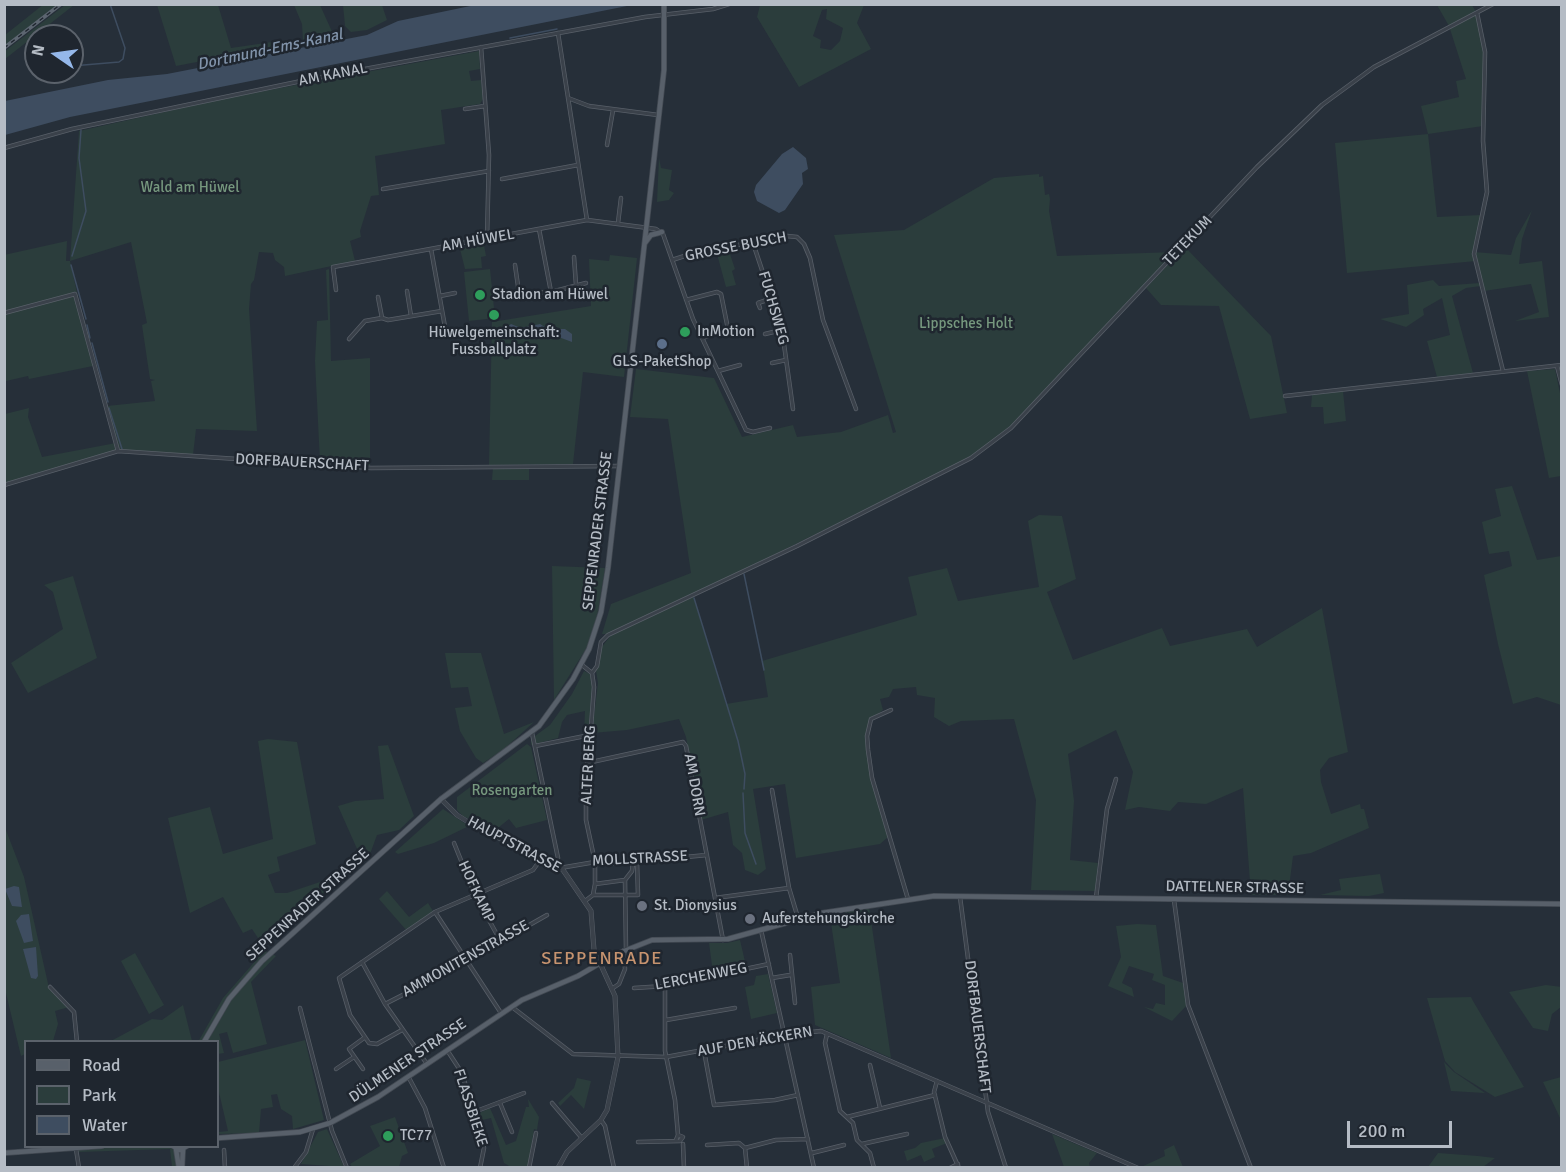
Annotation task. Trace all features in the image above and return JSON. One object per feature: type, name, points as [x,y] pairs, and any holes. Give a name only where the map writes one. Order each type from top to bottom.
[{"type":"main road","name":"SEPPENRADER STRASSE","points":[[205,1040],[229,999],[262,961],[441,799],[532,735],[582,665],[601,612],[666,40],[664,4]]},
{"type":"main road","points":[[643,246],[651,235],[662,232]]},
{"type":"main road","name":"DATTELNER STRASSE","points":[[599,964],[625,950],[652,940],[723,940],[798,918],[908,899],[1096,898],[1562,904]]},
{"type":"main road","name":"DÜLMENER STRASSE","points":[[219,1138],[313,1129],[330,1123],[408,1077],[501,1013],[599,964]]},
{"type":"main road","points":[[4,1152],[62,1148]]},
{"type":"main road","points":[[175,1148],[185,1148],[180,1167],[175,1148]]},
{"type":"street","points":[[665,15],[713,9],[729,4]]},
{"type":"street","name":"TETEKUM","points":[[592,673],[598,663],[601,642],[608,635],[797,546],[971,458],[1011,428],[1257,167],[1322,105],[1374,67],[1493,4]]},
{"type":"street","points":[[1477,13],[1485,52],[1483,141],[1487,192],[1474,254],[1503,371]]},
{"type":"street","name":"AM KANAL","points":[[4,148],[72,129],[310,79],[665,15]]},
{"type":"street","points":[[558,33],[587,220]]},
{"type":"street","points":[[481,47],[489,171],[487,239]]},
{"type":"street","points":[[568,98],[589,106],[658,115]]},
{"type":"street","points":[[465,109],[485,106]]},
{"type":"street","points":[[607,145],[613,110]]},
{"type":"street","points":[[502,179],[578,165]]},
{"type":"street","points":[[382,189],[489,171]]},
{"type":"street","points":[[618,223],[621,198]]},
{"type":"street","name":"AM HÜWEL","points":[[336,290],[333,267],[587,220],[645,226],[662,232]]},
{"type":"street","points":[[539,229],[551,292]]},
{"type":"street","points":[[662,232],[686,300],[746,430],[753,432],[771,428]]},
{"type":"street","name":"GROSSE BUSCH","points":[[672,260],[694,253],[787,236],[797,237],[804,244],[810,258],[823,320],[856,408]]},
{"type":"street","name":"FUCHSWEG","points":[[753,243],[782,330],[793,410]]},
{"type":"street","points":[[431,249],[445,327]]},
{"type":"street","points":[[574,257],[576,285]]},
{"type":"street","points":[[515,265],[519,293]]},
{"type":"street","points":[[494,296],[551,292],[586,283]]},
{"type":"street","points":[[407,291],[411,316]]},
{"type":"street","points":[[686,300],[717,292],[721,294],[728,329],[703,338]]},
{"type":"street","points":[[440,296],[455,293]]},
{"type":"street","points":[[4,312],[75,294],[118,451],[4,485]]},
{"type":"street","points":[[378,297],[382,318]]},
{"type":"street","points":[[760,308],[758,303],[773,298]]},
{"type":"street","points":[[349,339],[364,321],[382,318],[388,320],[442,311]]},
{"type":"street","points":[[765,334],[782,330]]},
{"type":"street","points":[[771,363],[786,360]]},
{"type":"street","points":[[718,371],[740,365]]},
{"type":"street","points":[[1285,396],[1559,365],[1562,385]]},
{"type":"street","name":"DORFBAUERSCHAFT","points":[[118,451],[370,468],[619,466]]},
{"type":"street","points":[[582,665],[592,673]]},
{"type":"street","name":"ALTER BERG","points":[[592,673],[594,687],[587,763],[586,820],[595,862],[596,884],[593,895]]},
{"type":"street","points":[[891,710],[871,719],[867,736],[868,750],[877,797],[908,899]]},
{"type":"street","points":[[532,735],[558,867]]},
{"type":"street","points":[[535,746],[590,735]]},
{"type":"street","name":"AM DORN","points":[[587,763],[684,743],[707,855]]},
{"type":"street","points":[[1096,898],[1107,809],[1116,779]]},
{"type":"street","points":[[772,790],[789,888],[798,918]]},
{"type":"street","name":"HAUPTSTRASSE","points":[[441,799],[457,815],[473,825],[568,874],[591,911],[594,950],[599,964]]},
{"type":"street","name":"HOFKAMP","points":[[454,843],[474,895],[500,940]]},
{"type":"street","name":"MOLLSTRASSE","points":[[558,867],[568,864],[635,862],[707,855],[723,940]]},
{"type":"street","points":[[402,1030],[375,1044],[365,1038],[350,1015],[339,978],[435,912],[533,870],[541,860]]},
{"type":"street","points":[[614,988],[619,984],[625,969],[625,880],[635,862]]},
{"type":"street","points":[[585,901],[593,895],[638,894],[635,862]]},
{"type":"street","points":[[596,884],[625,880]]},
{"type":"street","points":[[715,898],[789,888]]},
{"type":"street","name":"DORFBAUERSCHAFT","points":[[960,897],[986,1101],[1138,1167]]},
{"type":"street","points":[[1174,900],[1188,1005],[1251,1167]]},
{"type":"street","points":[[435,912],[501,1013]]},
{"type":"street","name":"AMMONITENSTRASSE","points":[[385,1004],[547,915]]},
{"type":"street","points":[[761,930],[814,1167]]},
{"type":"street","points":[[790,955],[793,974],[790,975],[795,1003]]},
{"type":"street","points":[[362,963],[385,1004],[427,1064]]},
{"type":"street","points":[[558,1167],[567,1152],[601,1120],[608,1106],[618,1057],[614,988],[599,964]]},
{"type":"street","name":"LERCHENWEG","points":[[634,988],[665,986],[769,964]]},
{"type":"street","points":[[772,978],[790,975]]},
{"type":"street","points":[[638,1142],[677,1137],[675,1100],[666,1058],[665,986]]},
{"type":"street","points":[[50,987],[74,1012],[77,1040]]},
{"type":"street","points":[[300,1008],[330,1123],[347,1167]]},
{"type":"street","name":"AUF DEN ÄCKERN","points":[[513,1008],[570,1053],[618,1057],[666,1058],[814,1030],[986,1101]]},
{"type":"street","points":[[665,1020],[735,1008]]},
{"type":"street","points":[[827,1034],[825,1043],[840,1111],[853,1123],[858,1140],[870,1153],[874,1167]]},
{"type":"street","points":[[363,1069],[349,1049],[365,1038]]},
{"type":"street","name":"FLASSBIEKE","points":[[447,1050],[462,1073],[474,1112],[484,1152],[480,1167]]},
{"type":"street","points":[[704,1051],[714,1105],[775,1100],[798,1095]]},
{"type":"street","points":[[336,1069],[354,1057]]},
{"type":"street","points":[[870,1065],[880,1108]]},
{"type":"street","points":[[408,1077],[425,1108],[444,1167]]},
{"type":"street","points":[[938,1081],[935,1095],[945,1137],[958,1166],[950,1167]]},
{"type":"street","points":[[474,1112],[524,1093]]},
{"type":"street","points":[[847,1117],[935,1095]]},
{"type":"street","points":[[986,1101],[1006,1167]]},
{"type":"street","points":[[500,1103],[512,1132]]},
{"type":"street","points":[[552,1103],[581,1137]]},
{"type":"street","points":[[601,1120],[605,1126],[615,1167]]},
{"type":"street","points":[[294,1167],[306,1152],[313,1129]]},
{"type":"street","points":[[529,1167],[536,1133]]},
{"type":"street","points":[[862,1144],[907,1134]]},
{"type":"street","points":[[745,1148],[776,1140],[808,1139]]},
{"type":"street","points":[[707,1145],[739,1143],[745,1148],[747,1167]]},
{"type":"street","points":[[683,1144],[684,1167]]},
{"type":"street","points":[[812,1153],[844,1145]]},
{"type":"street","points":[[76,1148],[79,1167]]},
{"type":"street","points":[[224,1150],[225,1167]]},
{"type":"green space","points":[[44,4],[58,5],[33,24],[24,24],[24,31],[5,46],[5,35]]},
{"type":"green space","points":[[65,5],[74,5],[50,24],[40,24]]},
{"type":"green space","points":[[157,5],[218,5],[231,48],[279,41],[281,46],[176,66]]},
{"type":"green space","points":[[294,5],[320,5],[334,36],[303,42],[302,24]]},
{"type":"green space","points":[[343,5],[382,5],[387,20],[367,30],[351,32],[345,26]]},
{"type":"green space","points":[[760,5],[864,5],[857,23],[871,49],[799,87],[757,17]],"holes":[[[827,9],[826,19],[843,28],[840,41],[831,50],[820,48],[821,40],[813,36],[822,10]]]},
{"type":"green space","points":[[1437,5],[1472,5],[1476,12],[1449,26]]},
{"type":"green space","points":[[1476,15],[1484,52],[1483,126],[1428,134],[1421,106],[1459,97],[1456,81],[1466,79],[1450,29]]},
{"type":"green space","points":[[24,36],[24,44],[5,59],[5,51]]},
{"type":"green space","name":"Wald am Hüwel","points":[[479,51],[480,69],[469,71],[471,81],[481,80],[483,99],[480,104],[441,110],[445,144],[375,156],[379,195],[371,196],[360,231],[361,237],[350,241],[355,261],[285,276],[284,267],[275,260],[273,253],[259,252],[254,280],[251,284],[249,309],[257,431],[196,429],[193,455],[119,450],[107,406],[155,401],[151,381],[155,380],[150,379],[142,325],[147,323],[131,242],[70,261],[79,131],[232,97]]},
{"type":"green space","points":[[1428,134],[1437,217],[1481,215],[1474,252],[1511,255],[1516,238],[1532,210],[1522,239],[1519,264],[1542,261],[1549,317],[1515,321],[1539,312],[1531,284],[1484,291],[1476,261],[1347,273],[1335,143]]},
{"type":"green space","points":[[659,158],[661,168],[672,170],[669,190],[674,193],[669,200],[657,202]]},
{"type":"green space","name":"Lippsches Holt","points":[[1039,174],[1039,177],[1043,176],[1045,195],[1049,194],[1049,211],[1057,256],[1175,252],[1010,427],[971,457],[693,595],[726,704],[768,697],[762,661],[917,615],[908,577],[947,568],[958,601],[1039,587],[1028,521],[1039,515],[1062,516],[1076,579],[1047,592],[1073,660],[1162,628],[1170,646],[1247,629],[1257,647],[1322,608],[1348,752],[1329,758],[1320,770],[1321,782],[1331,814],[1360,804],[1361,809],[1364,809],[1369,828],[1311,853],[1293,856],[1288,895],[1251,895],[1243,788],[1206,804],[1178,802],[1170,811],[1139,807],[1125,810],[1133,772],[1116,730],[1068,754],[1074,801],[1070,860],[1098,863],[1095,891],[1031,890],[1036,800],[1014,719],[961,721],[949,726],[934,717],[935,698],[917,695],[916,687],[893,689],[889,697],[880,699],[883,710],[871,719],[867,728],[871,779],[888,837],[880,844],[796,858],[785,784],[753,789],[766,869],[758,875],[745,870],[742,853],[733,845],[728,812],[701,820],[686,737],[679,719],[627,730],[592,733],[598,683],[596,671],[601,648],[612,634],[602,634],[611,604],[691,573],[668,419],[630,417],[636,369],[714,378],[742,437],[793,425],[797,437],[841,432],[888,415],[893,433],[896,432],[834,235],[904,230],[994,178]]},
{"type":"green space","points":[[67,241],[66,261],[70,261],[93,366],[29,379],[28,376],[6,381],[5,385],[4,255]]},
{"type":"green space","points":[[484,245],[486,256],[481,257],[482,268],[465,269],[460,249]]},
{"type":"green space","points":[[1185,247],[1271,336],[1287,413],[1250,419],[1219,306],[1161,305],[1146,288]]},
{"type":"green space","points":[[729,251],[735,269],[732,271],[736,285],[726,287],[717,254]]},
{"type":"green space","points":[[610,255],[637,258],[624,377],[583,372],[573,464],[489,465],[492,322],[591,306],[589,259],[609,261]]},
{"type":"green space","points":[[329,269],[331,361],[370,358],[370,466],[320,462],[315,361],[317,321],[328,320],[326,270]]},
{"type":"green space","name":"Stadion am Hüwel","points":[[490,269],[495,318],[469,321],[464,272]]},
{"type":"green space","points":[[1433,280],[1439,286],[1480,283],[1481,286],[1466,288],[1452,296],[1473,373],[1437,377],[1427,341],[1450,335],[1442,298],[1423,309],[1424,315],[1406,327],[1380,319],[1409,314],[1407,285]]},
{"type":"green space","points":[[1555,369],[1561,398],[1561,476],[1549,478],[1527,371]]},
{"type":"green space","points":[[1343,391],[1346,421],[1324,424],[1323,407],[1311,407],[1312,395]]},
{"type":"green space","points":[[29,408],[28,417],[42,457],[116,443],[118,451],[5,484],[5,414]]},
{"type":"green space","points":[[529,466],[529,480],[492,480],[493,467]]},
{"type":"green space","points":[[1512,486],[1537,560],[1561,556],[1561,705],[1537,697],[1513,704],[1498,644],[1484,575],[1512,566],[1509,551],[1489,554],[1482,522],[1501,516],[1495,489]]},
{"type":"green space","points":[[552,566],[605,568],[598,611],[589,644],[554,700]]},
{"type":"green space","points":[[73,576],[97,658],[28,693],[11,663],[63,629],[53,592],[44,585]]},
{"type":"green space","points":[[445,653],[481,653],[504,734],[534,722],[504,749],[483,763],[476,758],[460,731],[455,708],[472,706],[468,687],[451,688]]},
{"type":"green space","points":[[584,671],[590,674],[593,685],[588,733],[584,734],[585,711],[567,715],[562,722],[558,738],[531,745],[531,739],[550,725],[572,694]]},
{"type":"green space","points":[[268,739],[297,742],[316,844],[277,857],[280,871],[268,875],[275,893],[287,893],[323,881],[326,892],[264,947],[252,929],[243,933],[223,897],[190,913],[168,818],[210,807],[223,854],[273,839],[258,741]]},
{"type":"green space","name":"Rosengarten","points":[[527,744],[531,747],[547,820],[516,828],[509,819],[493,832],[463,816],[457,810],[457,797]]},
{"type":"green space","points":[[388,745],[414,816],[399,830],[377,835],[370,854],[362,860],[338,806],[355,801],[384,799],[378,746]]},
{"type":"green space","points":[[443,809],[469,826],[434,843],[398,854],[395,852]]},
{"type":"green space","points":[[4,825],[24,877],[49,988],[69,1007],[55,1011],[58,1024],[53,1040],[24,1040],[24,1054],[21,1056],[5,989]]},
{"type":"green space","points":[[1380,874],[1384,893],[1369,896],[1320,895],[1341,890],[1339,879]]},
{"type":"green space","points":[[387,891],[409,917],[428,903],[433,911],[407,931],[379,899]]},
{"type":"green space","points":[[869,907],[891,1058],[815,1025],[811,987],[840,983],[831,923],[846,921],[845,911]]},
{"type":"green space","points":[[1156,925],[1163,976],[1183,983],[1187,1005],[1172,1021],[1144,1007],[1153,1009],[1156,1003],[1165,1005],[1165,985],[1152,980],[1154,974],[1129,966],[1122,983],[1132,988],[1134,997],[1108,986],[1121,957],[1116,926]]},
{"type":"green space","points":[[740,940],[746,966],[713,973],[709,943]]},
{"type":"green space","points":[[264,951],[268,952],[232,991],[203,1040],[199,1040],[223,998]]},
{"type":"green space","points":[[135,953],[164,1005],[149,1014],[121,961]]},
{"type":"green space","points":[[272,954],[276,956],[251,982],[267,1044],[233,1053],[227,1032],[219,1034],[224,1053],[219,1054],[219,1040],[208,1040],[235,994]]},
{"type":"green space","points":[[768,974],[777,1013],[751,1019],[745,987],[754,985],[756,976]]},
{"type":"green space","points":[[1546,985],[1562,987],[1561,1007],[1552,1014],[1548,1031],[1533,1028],[1509,992]]},
{"type":"green space","points":[[1471,997],[1524,1087],[1495,1097],[1455,1072],[1445,1061],[1427,998]]},
{"type":"green space","points":[[183,1005],[192,1040],[113,1040],[152,1019],[162,1020]]},
{"type":"green space","points":[[305,1040],[324,1120],[293,1129],[292,1116],[281,1109],[277,1094],[271,1095],[273,1107],[261,1109],[259,1133],[219,1134],[219,1132],[228,1131],[219,1092],[219,1062]]},
{"type":"green space","points":[[1444,1062],[1454,1072],[1485,1093],[1451,1091]]},
{"type":"green space","points":[[1562,1077],[1561,1120],[1543,1082]]},
{"type":"green space","points":[[577,1078],[591,1081],[584,1109],[571,1095],[560,1106],[558,1103],[574,1088]]},
{"type":"green space","points":[[528,1099],[539,1117],[537,1130],[534,1129],[528,1167],[511,1167],[504,1163],[491,1118],[478,1121],[477,1114],[490,1108],[506,1145],[516,1141],[526,1107],[529,1107]]},
{"type":"green space","name":"TC77","points":[[395,1117],[408,1153],[402,1156],[399,1167],[352,1167],[350,1164],[380,1146],[370,1126]]},
{"type":"green space","points":[[327,1129],[344,1167],[301,1164],[318,1132]]},
{"type":"green space","points":[[1052,1134],[1097,1153],[1089,1163],[1090,1167],[1064,1167]]},
{"type":"green space","points":[[945,1138],[947,1143],[932,1149],[935,1157],[924,1162],[921,1155],[907,1161],[904,1151],[915,1148],[921,1143]]},
{"type":"green space","points":[[1174,1145],[1183,1167],[1141,1167],[1165,1156],[1164,1150]]},
{"type":"green space","points":[[171,1148],[174,1150],[178,1167],[172,1167],[170,1149],[78,1152],[80,1149]]},
{"type":"green space","points":[[1438,1153],[1495,1158],[1483,1167],[1428,1167]]},
{"type":"water","points":[[480,4],[632,5],[70,117],[5,135],[5,101],[108,80],[167,74],[367,35],[398,21]]},
{"type":"water","points":[[793,147],[806,158],[808,169],[802,173],[803,184],[785,210],[779,213],[757,201],[754,192],[756,185],[782,154]]},
{"type":"water","points":[[511,324],[521,328],[540,324],[548,329],[565,329],[572,334],[572,342],[537,329],[505,333],[505,329]]},
{"type":"water","points":[[19,887],[22,907],[12,906],[5,889]]},
{"type":"water","points":[[29,914],[33,941],[24,943],[16,921],[21,915]]},
{"type":"water","points":[[36,947],[38,976],[36,979],[31,978],[23,949]]},
{"type":"waterway","points":[[84,65],[119,62],[123,59],[125,48],[110,4]]},
{"type":"waterway","points":[[510,38],[557,29]]},
{"type":"waterway","points":[[72,256],[86,211],[79,158],[81,130]]},
{"type":"waterway","points":[[71,265],[86,319]]},
{"type":"waterway","points":[[87,325],[90,338]]},
{"type":"waterway","points":[[92,343],[108,402]]},
{"type":"waterway","points":[[109,408],[122,449]]},
{"type":"waterway","points":[[744,574],[764,670]]},
{"type":"waterway","points":[[694,598],[738,741],[745,774],[744,789]]},
{"type":"waterway","points":[[743,793],[745,833],[756,864]]},
{"type":"railway","points":[[4,48],[61,4]]},
{"type":"place","name":"Stadion am Hüwel","points":[[480,295]]},
{"type":"place","name":"Hüwelgemeinschaft: Fussballplatz","points":[[494,315]]},
{"type":"place","name":"InMotion","points":[[685,332]]},
{"type":"place","name":"GLS-PaketShop","points":[[662,344]]},
{"type":"place","name":"St. Dionysius","points":[[642,906]]},
{"type":"place","name":"Auferstehungskirche","points":[[750,919]]},
{"type":"place","name":"TC77","points":[[388,1136]]},
{"type":"district","name":"SEPPENRADE","points":[[602,959]]},
{"type":"water label","name":"Dortmund-Ems-Kanal","points":[[270,50]]}]
